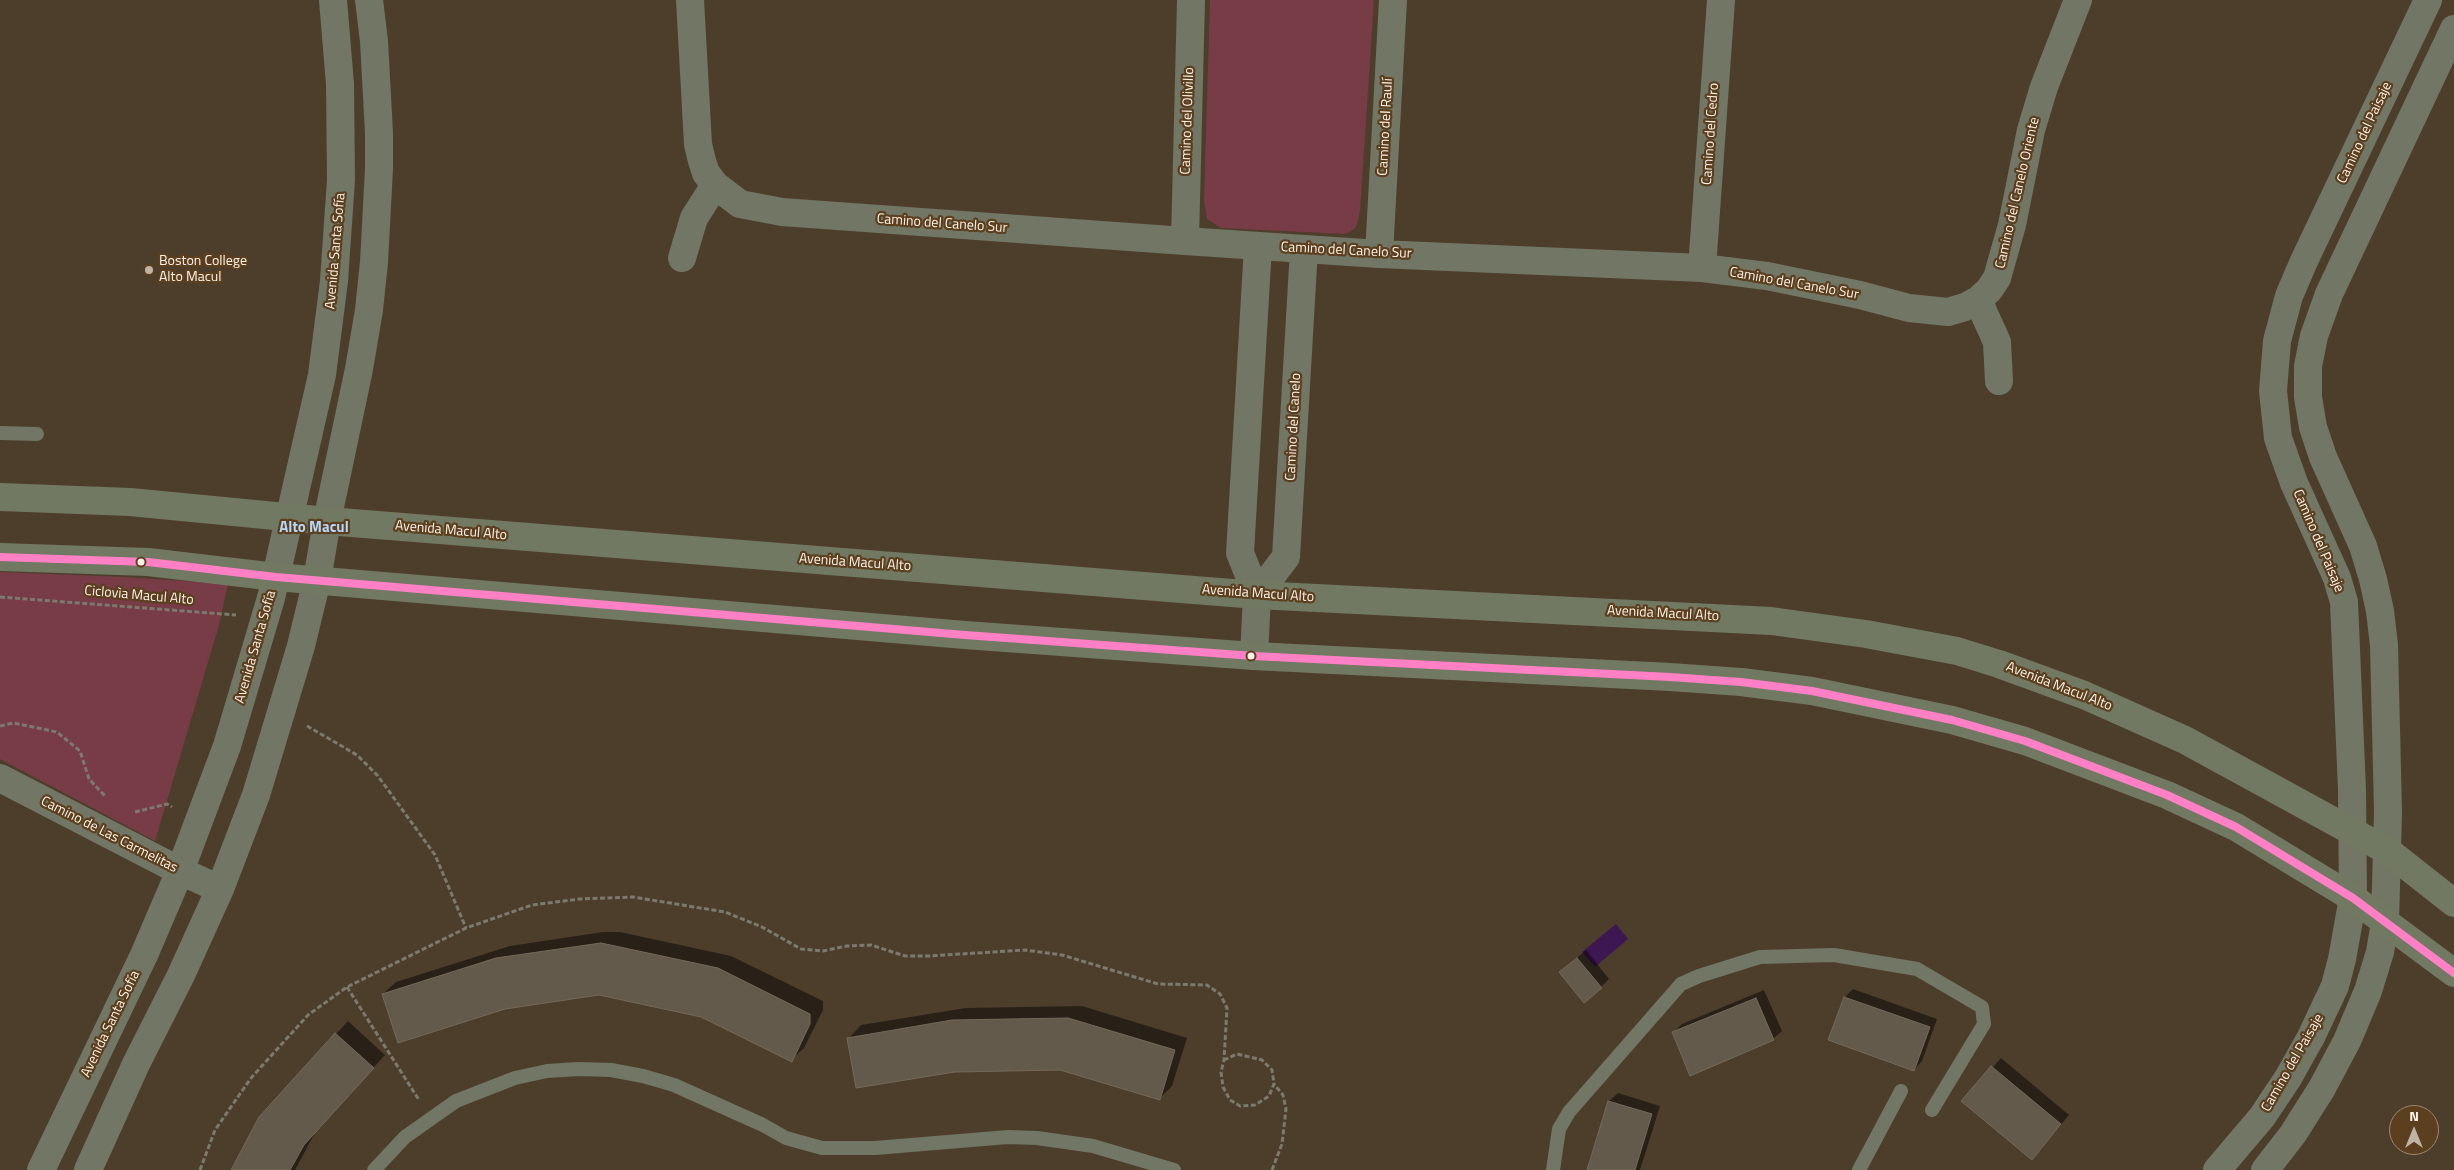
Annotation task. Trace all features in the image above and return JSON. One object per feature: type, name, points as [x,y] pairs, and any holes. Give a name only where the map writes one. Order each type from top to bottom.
[{"type":"street","name":"Avenida Santa Sofía","points":[[41,1170],[144,955],[180,872],[199,823],[247,683],[274,587],[322,375],[339,232],[341,180],[340,100],[333,0]]},
{"type":"street","points":[[88,1170],[136,1064],[181,975],[220,889],[256,794],[283,712],[317,580],[369,310],[374,262],[379,178],[379,133],[374,41],[369,0]]},
{"type":"street","points":[[682,258],[694,218],[715,185],[706,173],[698,144],[690,0]]},
{"type":"street","name":"Camino del Olivillo","points":[[1185,241],[1191,0]]},
{"type":"street","name":"Camino del Raulí","points":[[1379,254],[1393,0]]},
{"type":"street","name":"Camino del Cedro","points":[[1702,268],[1721,0]]},
{"type":"street","name":"Camino del Canelo Oriente","points":[[1978,300],[1989,290],[1997,278],[2003,260],[2031,130],[2044,87],[2078,0]]},
{"type":"street","name":"Camino del Paisaje","points":[[2217,1170],[2262,1117],[2288,1078],[2315,1029],[2334,986],[2342,959],[2354,898],[2348,662],[2344,602],[2337,578],[2285,461],[2274,417],[2276,341],[2290,296],[2428,0]]},
{"type":"street","points":[[2265,1170],[2293,1134],[2322,1088],[2347,1041],[2368,992],[2380,952],[2385,922],[2388,851],[2384,645],[2380,612],[2363,546],[2322,457],[2313,427],[2308,397],[2308,366],[2314,336],[2328,294],[2454,29]]},
{"type":"street","name":"Camino del Canelo Sur","points":[[715,185],[740,204],[782,212],[1379,254],[1702,268],[1775,277],[1930,312],[1948,312],[1965,307],[1978,300]]},
{"type":"street","points":[[1254,656],[1257,595],[1240,553],[1258,246]]},
{"type":"street","name":"Camino del Canelo","points":[[1257,595],[1286,557],[1304,249]]},
{"type":"street","points":[[1978,300],[1997,342],[2000,381]]},
{"type":"street","name":"Avenida Macul Alto","points":[[0,497],[130,502],[327,521],[1257,595],[1771,621],[1866,634],[1956,652],[2043,679],[2186,740],[2388,851],[2454,903]]},
{"type":"street","points":[[0,557],[148,562],[274,587],[317,580],[955,634],[1254,656],[1678,677],[1803,690],[1882,704],[1952,720],[2025,741],[2167,794],[2236,827],[2354,898],[2454,973]]},
{"type":"street","name":"Camino de Las Carmelitas","points":[[0,778],[180,872],[220,889]]},
{"type":"lane","points":[[0,433],[37,434]]},
{"type":"lane","points":[[1553,1170],[1559,1129],[1570,1112],[1681,984],[1699,976],[1760,957],[1834,954],[1917,969],[1982,1007],[1984,1024],[1932,1110]]},
{"type":"lane","points":[[374,1170],[405,1137],[430,1117],[456,1101],[515,1078],[579,1069],[611,1070],[643,1076],[674,1085],[763,1125],[786,1138],[822,1148],[875,1148],[998,1137],[1037,1138],[1093,1146],[1174,1170]]},
{"type":"lane","points":[[1859,1170],[1901,1092]]},
{"type":"path","name":"Ciclovìa Macul Alto","points":[[0,597],[234,616],[274,587]]},
{"type":"path","points":[[283,712],[357,754],[378,776],[435,854],[466,928]]},
{"type":"path","points":[[0,726],[13,723],[57,732],[80,751],[89,779],[110,802]]},
{"type":"path","points":[[129,809],[138,813],[166,804],[199,823]]},
{"type":"path","points":[[200,1170],[215,1130],[251,1078],[308,1014],[347,987],[466,928],[532,905],[580,899],[634,897],[725,912],[762,927],[801,949],[823,952],[847,946],[871,945],[904,956],[1025,950],[1062,955],[1158,984],[1206,985],[1220,994],[1227,1008],[1224,1060],[1221,1072],[1223,1087],[1230,1100],[1240,1106],[1256,1105],[1269,1096],[1274,1084],[1272,1070],[1262,1060],[1238,1054],[1224,1060]]},
{"type":"path","points":[[347,987],[430,1117]]},
{"type":"path","points":[[1272,1170],[1282,1144],[1286,1109],[1283,1094],[1274,1084]]},
{"type":"shaded area","points":[[1210,0],[1374,0],[1360,211],[1356,227],[1350,232],[1344,234],[1221,228],[1207,219],[1204,200]]},
{"type":"shaded area","points":[[0,572],[124,577],[228,584],[219,625],[155,841],[0,759]]},
{"type":"shaded area","points":[[1616,924],[1628,939],[1595,967],[1582,952]]},
{"type":"building","points":[[601,943],[718,968],[810,1014],[810,1024],[792,1062],[701,1017],[599,995],[505,1009],[398,1043],[382,994],[496,958]]},
{"type":"building","points":[[1577,958],[1602,988],[1584,1003],[1559,972]]},
{"type":"building","points":[[1844,997],[1930,1027],[1914,1071],[1828,1040]]},
{"type":"building","points":[[1756,998],[1774,1040],[1690,1076],[1672,1032]]},
{"type":"building","points":[[1068,1018],[1175,1050],[1160,1100],[1060,1070],[955,1072],[856,1088],[847,1038],[952,1020]]},
{"type":"building","points":[[335,1033],[374,1068],[304,1145],[290,1170],[231,1170],[259,1117]]},
{"type":"building","points":[[1991,1066],[2061,1124],[2032,1160],[1961,1101]]},
{"type":"building","points":[[1608,1101],[1652,1114],[1635,1170],[1587,1170]]},
{"type":"transit line","points":[[0,557],[148,562],[276,577],[965,635],[1254,656],[1670,677],[1741,682],[1812,691],[1952,720],[2025,741],[2167,795],[2236,827],[2353,898],[2454,973]]},
{"type":"place","name":"Boston College Alto Macul","points":[[149,270]]},
{"type":"district","name":"Alto Macul","points":[[314,528]]}]
